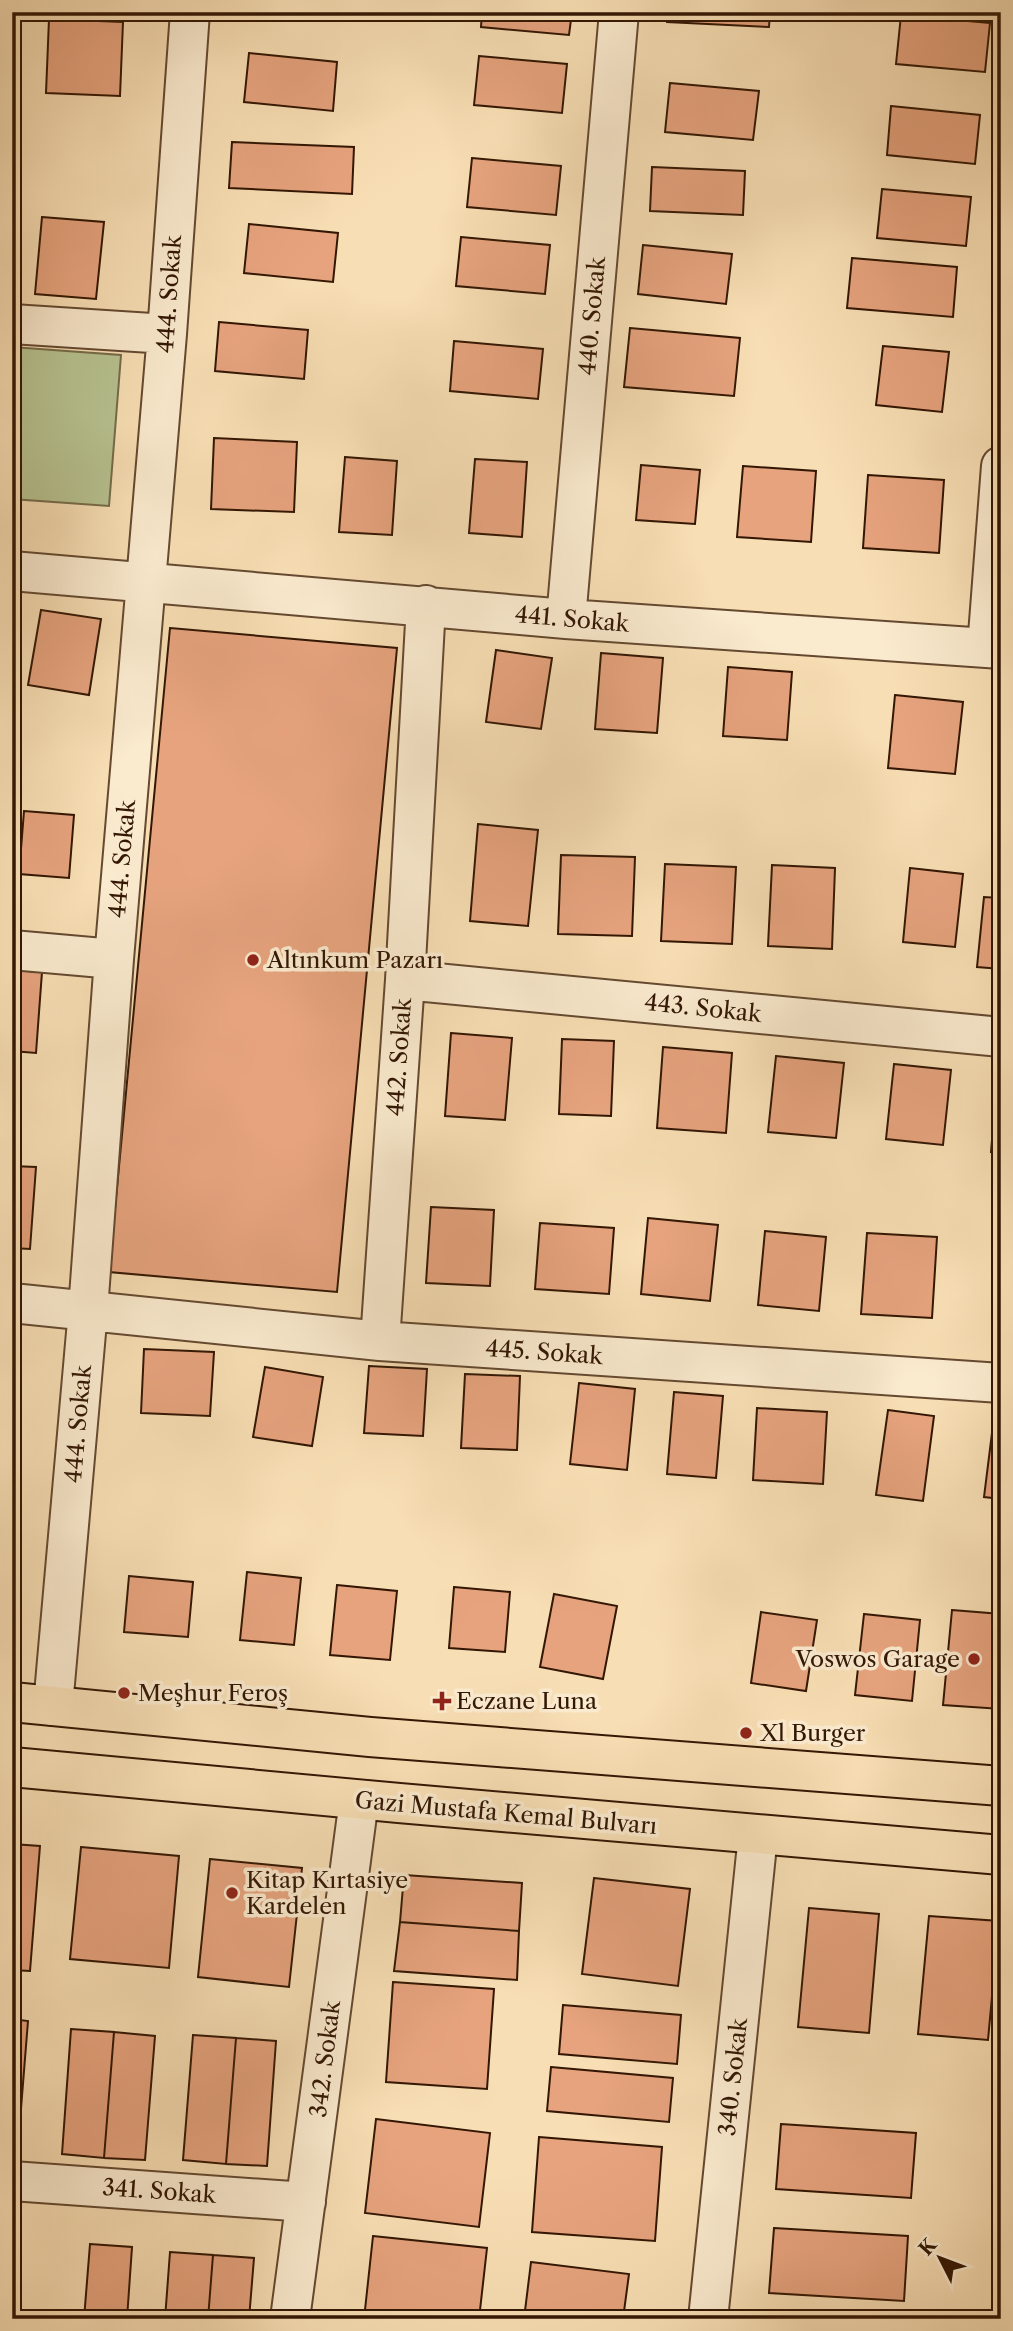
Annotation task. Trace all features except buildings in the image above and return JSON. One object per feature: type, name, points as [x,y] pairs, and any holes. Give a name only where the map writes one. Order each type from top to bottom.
[{"type":"main road","points":[[12,1702],[360,1736],[1001,1786]]},
{"type":"main road","name":"Gazi Mustafa Kemal Bulvarı","points":[[12,1766],[359,1800],[1001,1854]]},
{"type":"street","name":"444. Sokak","points":[[53,1706],[167,334],[190,12]]},
{"type":"street","name":"440. Sokak","points":[[566,619],[619,12]]},
{"type":"street","points":[[12,324],[167,334]]},
{"type":"street","points":[[994,649],[1001,466]]},
{"type":"street","name":"441. Sokak","points":[[12,571],[566,619],[994,649]]},
{"type":"street","name":"442. Sokak","points":[[380,1341],[405,979],[426,606]]},
{"type":"street","points":[[12,950],[114,959]]},
{"type":"street","name":"443. Sokak","points":[[405,979],[1001,1037]]},
{"type":"street","name":"445. Sokak","points":[[12,1303],[380,1341],[1001,1383]]},
{"type":"street","name":"342. Sokak","points":[[290,2319],[359,1800]]},
{"type":"street","name":"340. Sokak","points":[[708,2319],[758,1835]]},
{"type":"street","name":"341. Sokak","points":[[12,2181],[306,2202]]},
{"type":"green space","points":[[12,347],[121,355],[109,506],[12,499]]},
{"type":"place","name":"Altınkum Pazarı","points":[[253,960]]},
{"type":"place","name":"Voswos Garage","points":[[974,1659]]},
{"type":"place","name":"Meşhur Feroş","points":[[124,1693]]},
{"type":"place","name":"Eczane Luna","points":[[442,1701]]},
{"type":"place","name":"Xl Burger","points":[[746,1733]]},
{"type":"place","name":"Kitap Kırtasiye Kardelen","points":[[232,1893]]}]
